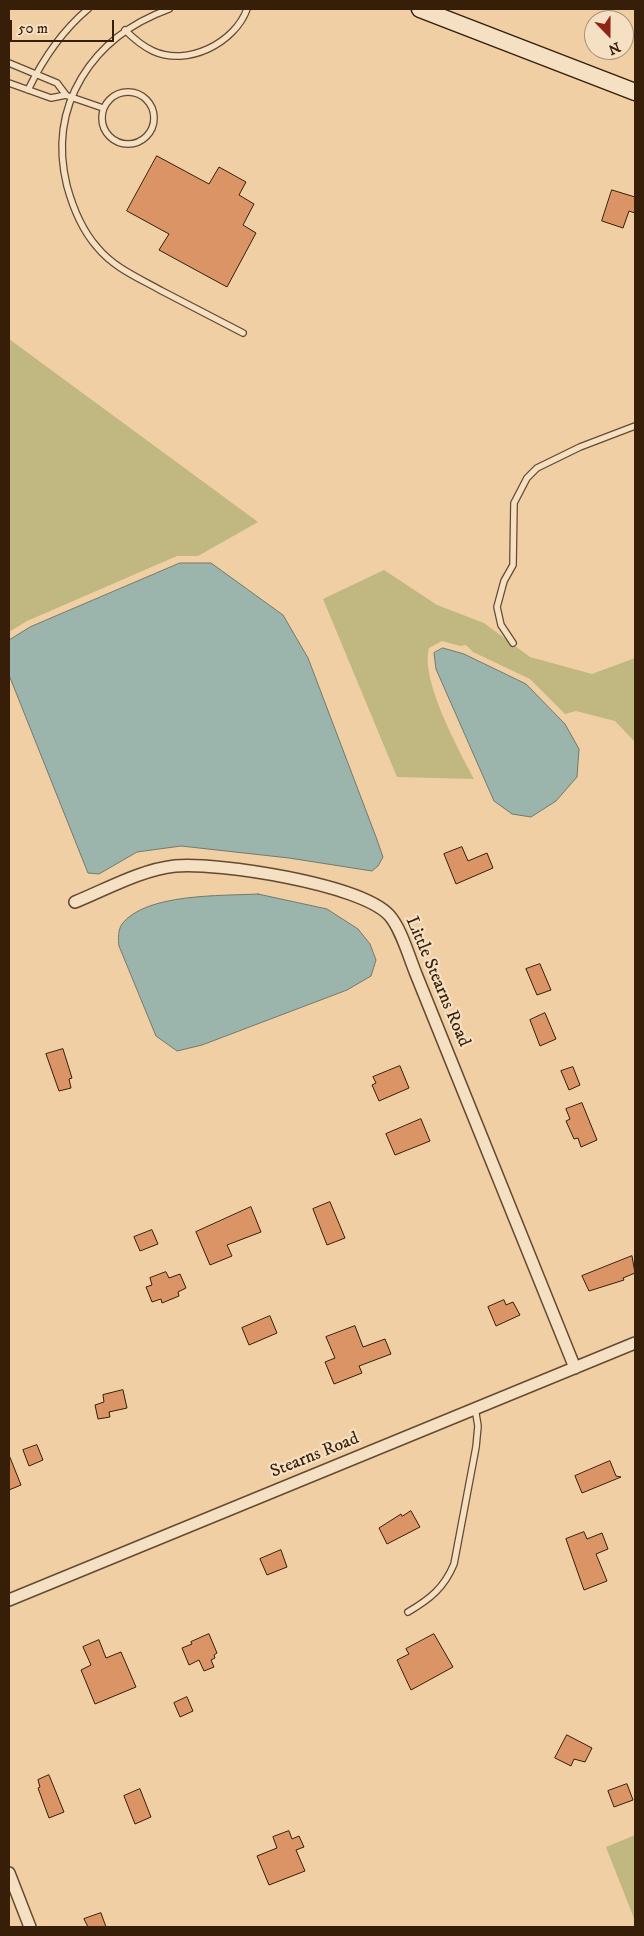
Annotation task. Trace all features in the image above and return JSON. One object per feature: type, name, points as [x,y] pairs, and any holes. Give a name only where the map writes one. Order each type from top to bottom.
[{"type":"main road","points":[[420,9],[635,92]]},
{"type":"street","name":"Little Stearns Road","points":[[75,902],[158,869],[175,866],[202,866],[289,878],[337,888],[361,898],[390,916],[409,957],[575,1368]]},
{"type":"street","name":"Stearns Road","points":[[9,1600],[635,1344]]},
{"type":"street","points":[[9,1873],[30,1927]]},
{"type":"lane","points":[[28,90],[36,74],[76,19],[88,9]]},
{"type":"lane","points":[[169,9],[151,15],[125,30],[104,48],[69,96],[61,149],[65,176],[71,201],[84,228],[97,247],[117,267],[242,333]]},
{"type":"lane","points":[[125,30],[136,41],[155,52],[175,56],[193,54],[214,46],[231,33],[244,18],[247,9]]},
{"type":"lane","points":[[9,63],[57,83],[69,96]]},
{"type":"lane","points":[[9,83],[51,98],[69,96],[103,108]]},
{"type":"lane","points":[[133,92],[148,101],[153,109],[153,127],[143,140],[135,143],[119,142],[111,138],[102,125],[103,108],[115,95],[133,92]]},
{"type":"lane","points":[[513,643],[501,625],[497,607],[504,581],[512,565],[514,503],[526,478],[537,468],[635,426]]},
{"type":"lane","points":[[408,1612],[433,1596],[448,1580],[454,1564],[476,1448],[478,1426],[475,1408]]},
{"type":"shaded area","points":[[9,339],[258,522],[198,556],[177,556],[27,621],[9,632]]},
{"type":"shaded area","points":[[384,570],[437,605],[484,623],[530,657],[592,674],[635,658],[635,742],[615,721],[576,711],[565,714],[530,679],[473,652],[466,645],[460,646],[442,641],[429,648],[430,678],[442,715],[474,779],[397,777],[323,599]]},
{"type":"shaded area","points":[[635,1835],[635,1921],[606,1847]]},
{"type":"water","points":[[180,563],[211,563],[283,615],[308,658],[383,857],[378,866],[372,871],[289,858],[181,846],[137,852],[99,874],[88,873],[9,675],[9,640],[30,627]]},
{"type":"water","points":[[443,648],[464,654],[526,684],[565,724],[579,749],[577,777],[556,801],[531,817],[512,814],[494,801],[436,669],[434,653]]},
{"type":"water","points":[[258,894],[327,909],[358,929],[370,944],[376,960],[371,976],[347,990],[202,1045],[177,1051],[156,1036],[119,946],[122,924],[133,914],[166,901],[205,896]]},
{"type":"building","points":[[157,156],[209,184],[219,167],[246,182],[239,195],[254,204],[243,225],[256,233],[227,287],[159,250],[169,234],[127,211]]},
{"type":"building","points":[[612,190],[635,197],[635,213],[629,211],[623,228],[602,221]]},
{"type":"building","points":[[462,847],[468,861],[487,853],[493,868],[456,884],[444,854]]},
{"type":"building","points":[[540,964],[551,990],[537,995],[526,969]]},
{"type":"building","points":[[545,1013],[556,1039],[540,1046],[530,1020]]},
{"type":"building","points":[[63,1049],[72,1078],[69,1079],[71,1088],[59,1091],[46,1054]]},
{"type":"building","points":[[400,1066],[409,1088],[379,1101],[372,1085],[376,1083],[373,1077]]},
{"type":"building","points":[[573,1067],[580,1085],[569,1090],[561,1071]]},
{"type":"building","points":[[582,1103],[597,1140],[581,1147],[578,1138],[574,1139],[566,1121],[570,1119],[566,1109]]},
{"type":"building","points":[[421,1119],[430,1141],[395,1155],[386,1134]]},
{"type":"building","points":[[330,1202],[345,1238],[327,1245],[313,1209]]},
{"type":"building","points":[[251,1207],[261,1232],[227,1245],[232,1256],[210,1265],[196,1232]]},
{"type":"building","points":[[152,1230],[158,1244],[140,1251],[134,1237]]},
{"type":"building","points":[[632,1256],[635,1273],[623,1278],[624,1280],[589,1291],[582,1276]]},
{"type":"building","points":[[166,1272],[169,1278],[180,1274],[186,1288],[178,1292],[179,1296],[162,1303],[161,1299],[152,1302],[146,1287],[152,1285],[150,1278]]},
{"type":"building","points":[[504,1300],[506,1305],[513,1302],[520,1315],[496,1326],[488,1307]]},
{"type":"building","points":[[270,1316],[277,1333],[249,1345],[242,1328]]},
{"type":"building","points":[[355,1326],[363,1347],[385,1339],[391,1354],[359,1366],[362,1373],[334,1384],[325,1362],[335,1358],[326,1337]]},
{"type":"building","points":[[123,1390],[127,1408],[109,1412],[110,1417],[98,1419],[95,1405],[104,1402],[103,1395]]},
{"type":"building","points":[[37,1445],[43,1460],[29,1466],[23,1450]]},
{"type":"building","points":[[9,1455],[21,1485],[9,1490]]},
{"type":"building","points":[[610,1461],[616,1476],[621,1477],[582,1493],[575,1476]]},
{"type":"building","points":[[411,1511],[420,1527],[387,1544],[379,1528],[401,1514],[402,1516]]},
{"type":"building","points":[[584,1532],[587,1539],[602,1533],[608,1549],[596,1554],[607,1581],[584,1590],[566,1539]]},
{"type":"building","points":[[281,1550],[287,1567],[267,1575],[260,1559]]},
{"type":"building","points":[[209,1634],[217,1653],[214,1655],[215,1658],[211,1660],[214,1667],[204,1671],[199,1660],[189,1665],[182,1648]]},
{"type":"building","points":[[434,1634],[453,1667],[411,1690],[397,1660],[409,1654],[406,1649]]},
{"type":"building","points":[[99,1640],[106,1658],[121,1652],[136,1687],[95,1704],[81,1670],[91,1665],[83,1647]]},
{"type":"building","points":[[187,1697],[193,1711],[180,1717],[174,1703]]},
{"type":"building","points":[[567,1735],[592,1748],[585,1762],[574,1759],[571,1766],[555,1758]]},
{"type":"building","points":[[49,1775],[64,1812],[49,1818],[38,1788],[40,1787],[38,1780]]},
{"type":"building","points":[[627,1784],[633,1800],[614,1807],[608,1791]]},
{"type":"building","points":[[140,1789],[151,1817],[135,1824],[124,1796]]},
{"type":"building","points":[[289,1831],[292,1839],[299,1836],[304,1847],[296,1850],[305,1871],[269,1885],[257,1856],[277,1848],[273,1837]]},
{"type":"building","points":[[101,1913],[106,1927],[88,1927],[84,1919]]}]
